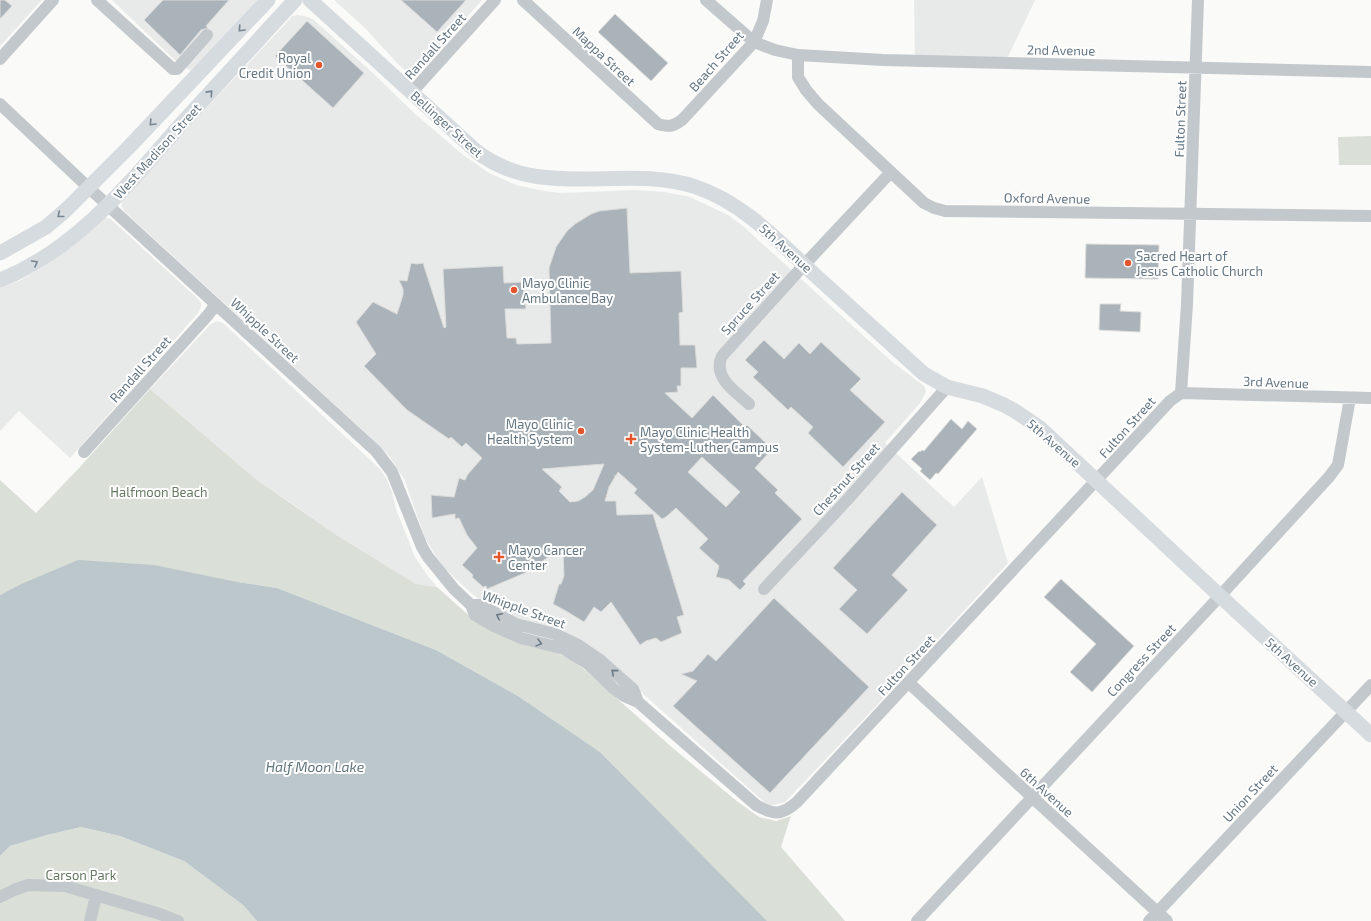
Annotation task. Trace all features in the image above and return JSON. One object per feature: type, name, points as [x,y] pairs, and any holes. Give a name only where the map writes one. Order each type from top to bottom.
[{"type":"main road","name":"West Madison Street","points":[[0,253],[46,227],[66,210],[190,84],[268,0]]},
{"type":"main road","name":"West Madison Street","points":[[0,280],[27,268],[61,247],[108,205],[295,0]]},
{"type":"main road","name":"Bellinger Street","points":[[310,0],[483,156],[508,169],[530,175],[556,179],[591,180],[639,178]]},
{"type":"main road","name":"5th Avenue","points":[[639,178],[677,182],[695,187],[733,204],[752,218],[924,374],[947,387],[983,396],[1015,411],[1044,431],[1371,735]]},
{"type":"street","points":[[0,59],[53,0]]},
{"type":"street","points":[[98,0],[173,69],[177,68],[207,35]]},
{"type":"street","name":"Randall Street","points":[[412,92],[495,0]]},
{"type":"street","name":"Mappa Street","points":[[523,0],[658,124],[668,127]]},
{"type":"street","points":[[706,0],[754,42]]},
{"type":"street","name":"Beach Street","points":[[668,127],[676,125],[682,120],[754,42],[763,22],[767,0]]},
{"type":"street","name":"Fulton Street","points":[[772,813],[788,810],[797,802],[1170,401],[1181,393],[1191,214],[1198,0]]},
{"type":"street","name":"2nd Avenue","points":[[754,42],[761,46],[798,55],[883,60],[1371,72]]},
{"type":"street","name":"Oxford Avenue","points":[[798,55],[798,77],[806,90],[818,104],[924,203],[934,208],[945,211],[1371,216]]},
{"type":"street","name":"Whipple Street","points":[[0,104],[380,456],[392,472],[422,547],[428,557],[454,589],[471,605],[480,605],[516,624],[555,634],[578,645],[600,660],[633,689],[638,702],[756,805],[772,813]]},
{"type":"street","name":"Spruce Street","points":[[749,404],[724,380],[719,369],[720,360],[725,352],[804,265],[891,172]]},
{"type":"street","name":"Randall Street","points":[[84,452],[208,315],[216,304]]},
{"type":"street","name":"Chestnut Street","points":[[764,589],[848,499],[947,387]]},
{"type":"street","name":"3rd Avenue","points":[[1181,393],[1371,398]]},
{"type":"street","name":"Congress Street","points":[[917,921],[1329,477],[1338,465],[1350,398]]},
{"type":"street","name":"6th Avenue","points":[[909,683],[1032,797],[1154,917],[1167,921]]},
{"type":"street","name":"Union Street","points":[[1154,917],[1371,685]]},
{"type":"street","points":[[0,897],[28,885],[65,886],[160,914],[178,921]]},
{"type":"street","points":[[90,921],[96,896]]},
{"type":"shaded area","points":[[0,0],[42,0],[0,46]]},
{"type":"shaded area","points":[[112,0],[258,0],[195,68],[190,70],[180,65]]},
{"type":"shaded area","points":[[334,0],[482,0],[421,69],[410,73],[398,64],[365,28]]},
{"type":"shaded area","points":[[914,0],[1035,0],[1005,63],[915,60]]},
{"type":"shaded area","name":"Mayo Clinic Health System-Luther Campus","points":[[298,15],[314,20],[374,74],[414,113],[462,154],[489,173],[516,185],[561,193],[635,190],[665,192],[690,197],[728,215],[743,226],[891,361],[924,386],[926,392],[920,403],[885,443],[954,507],[982,477],[1008,563],[881,701],[785,802],[769,805],[763,801],[603,658],[512,618],[479,599],[470,592],[444,568],[435,555],[425,538],[405,481],[390,457],[368,435],[124,211],[121,199],[292,16]]},
{"type":"shaded area","points":[[102,219],[111,219],[198,299],[201,303],[201,307],[199,312],[70,458],[19,411],[0,431],[0,288],[21,280],[45,266]]},
{"type":"shaded area","points":[[217,321],[223,323],[380,469],[392,492],[396,509],[415,557],[437,587],[416,584],[338,536],[257,480],[150,389],[211,324]]},
{"type":"green space","points":[[1371,136],[1371,165],[1339,165],[1338,137]]},
{"type":"green space","name":"Halfmoon Beach","points":[[150,389],[257,480],[338,536],[416,584],[437,587],[475,621],[569,658],[586,671],[675,750],[738,802],[759,817],[776,821],[791,816],[781,847],[845,921],[766,921],[600,752],[518,696],[436,650],[277,588],[237,582],[19,585],[0,595],[0,480],[36,513],[80,467]]},
{"type":"green space","name":"Carson Park","points":[[81,827],[120,836],[184,861],[243,905],[257,921],[0,921],[0,856],[10,846]]},
{"type":"water","name":"Half Moon Lake","points":[[78,560],[154,565],[237,582],[277,588],[436,650],[518,696],[600,752],[767,921],[257,921],[243,905],[184,861],[120,836],[81,827],[10,846],[0,856],[0,595],[19,585]]},
{"type":"building","points":[[0,0],[5,0],[12,6],[0,19]]},
{"type":"building","points":[[163,0],[229,0],[206,26],[208,28],[201,30],[180,55],[144,20]]},
{"type":"building","points":[[401,0],[466,0],[437,32]]},
{"type":"building","points":[[615,14],[668,63],[651,81],[598,32]]},
{"type":"building","name":"Royal Credit Union","points":[[307,21],[364,73],[333,108],[275,56]]},
{"type":"building","name":"Mayo Clinic Health System","points":[[627,208],[630,273],[681,271],[683,312],[679,313],[680,345],[695,345],[697,368],[681,368],[681,386],[677,386],[678,392],[665,393],[692,418],[713,395],[745,427],[747,425],[772,449],[755,468],[778,490],[775,493],[802,519],[743,581],[746,584],[740,590],[729,580],[716,577],[719,566],[699,548],[708,539],[676,508],[662,519],[634,493],[637,489],[618,472],[609,487],[605,501],[616,501],[617,515],[653,514],[684,615],[677,617],[682,633],[661,642],[656,638],[646,641],[640,645],[611,602],[601,612],[594,607],[584,622],[553,604],[559,584],[561,584],[564,576],[563,547],[525,573],[487,589],[486,586],[483,587],[472,577],[473,575],[462,565],[477,548],[467,535],[459,518],[455,519],[455,514],[432,518],[431,495],[454,497],[459,478],[465,480],[468,474],[482,458],[466,443],[462,447],[451,437],[449,439],[407,410],[364,366],[376,354],[356,322],[373,302],[397,314],[403,295],[403,289],[399,280],[407,281],[411,263],[423,263],[444,328],[446,327],[443,269],[503,266],[504,283],[523,282],[526,309],[505,309],[507,338],[516,338],[517,344],[551,343],[549,268],[556,247],[567,231],[575,224],[599,211]],"holes":[[[702,457],[740,492],[726,507],[688,472]],[[604,464],[593,490],[578,501],[570,502],[559,491],[562,487],[542,469]]]},
{"type":"building","points":[[1086,244],[1159,245],[1158,279],[1085,278]]},
{"type":"building","points":[[1100,304],[1121,304],[1120,311],[1141,312],[1140,332],[1099,330]]},
{"type":"building","points":[[764,340],[784,359],[799,343],[810,354],[821,342],[861,379],[850,390],[885,422],[843,467],[808,433],[813,427],[791,407],[788,410],[753,377],[758,372],[745,360]]},
{"type":"building","points":[[951,419],[962,429],[968,421],[977,429],[938,474],[936,473],[930,480],[920,471],[922,469],[911,459],[919,451],[924,451]]},
{"type":"building","points":[[902,492],[937,525],[892,575],[908,590],[867,634],[839,609],[857,590],[833,568]]},
{"type":"building","points":[[1061,579],[1134,646],[1092,692],[1070,672],[1096,644],[1044,597]]},
{"type":"building","points":[[774,598],[869,687],[770,793],[673,706],[697,681],[681,674],[693,671],[708,654],[716,661]]},
{"type":"place","name":"Royal Credit Union","points":[[319,65]]},
{"type":"place","name":"Sacred Heart of Jesus Catholic Church","points":[[1128,263]]},
{"type":"place","name":"Mayo Clinic Ambulance Bay","points":[[514,290]]},
{"type":"place","name":"Mayo Clinic Health System","points":[[581,431]]},
{"type":"place","name":"Mayo Clinic Health System-Luther Campus","points":[[631,439]]},
{"type":"place","name":"Mayo Cancer Center","points":[[499,557]]}]
